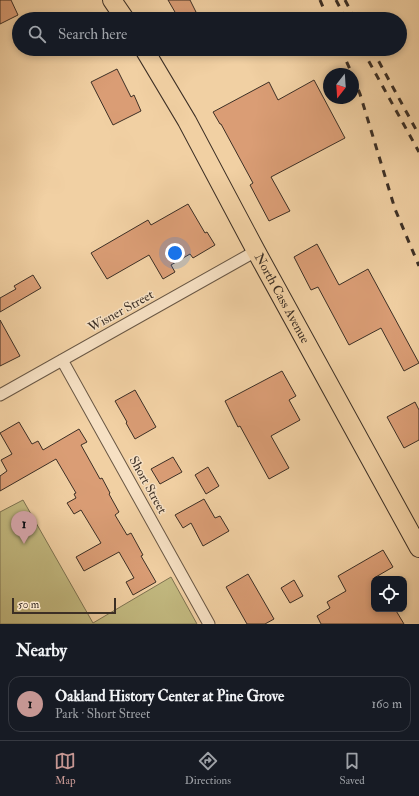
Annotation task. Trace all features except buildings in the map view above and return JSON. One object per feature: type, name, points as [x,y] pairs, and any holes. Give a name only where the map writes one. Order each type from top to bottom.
[{"type":"main road","points":[[112,0],[120,12]]},
{"type":"main road","name":"North Cass Avenue","points":[[148,56],[187,121],[256,251],[419,548]]},
{"type":"street","name":"Wisner Street","points":[[0,395],[256,251]]},
{"type":"street","name":"Short Street","points":[[62,360],[208,624]]},
{"type":"shaded area","points":[[23,500],[93,623],[171,577],[197,624],[0,624],[0,512]]},
{"type":"railway","points":[[320,0],[325,12]]},
{"type":"railway","points":[[336,0],[342,12]]},
{"type":"railway","points":[[345,0],[351,12]]},
{"type":"railway","points":[[344,56],[349,68]]},
{"type":"railway","points":[[366,56],[419,152]]},
{"type":"railway","points":[[376,56],[419,135]]},
{"type":"railway","points":[[359,92],[395,209],[419,266]]},
{"type":"place","name":"Oakland History Center at Pine Grove","points":[[24,544]]}]
